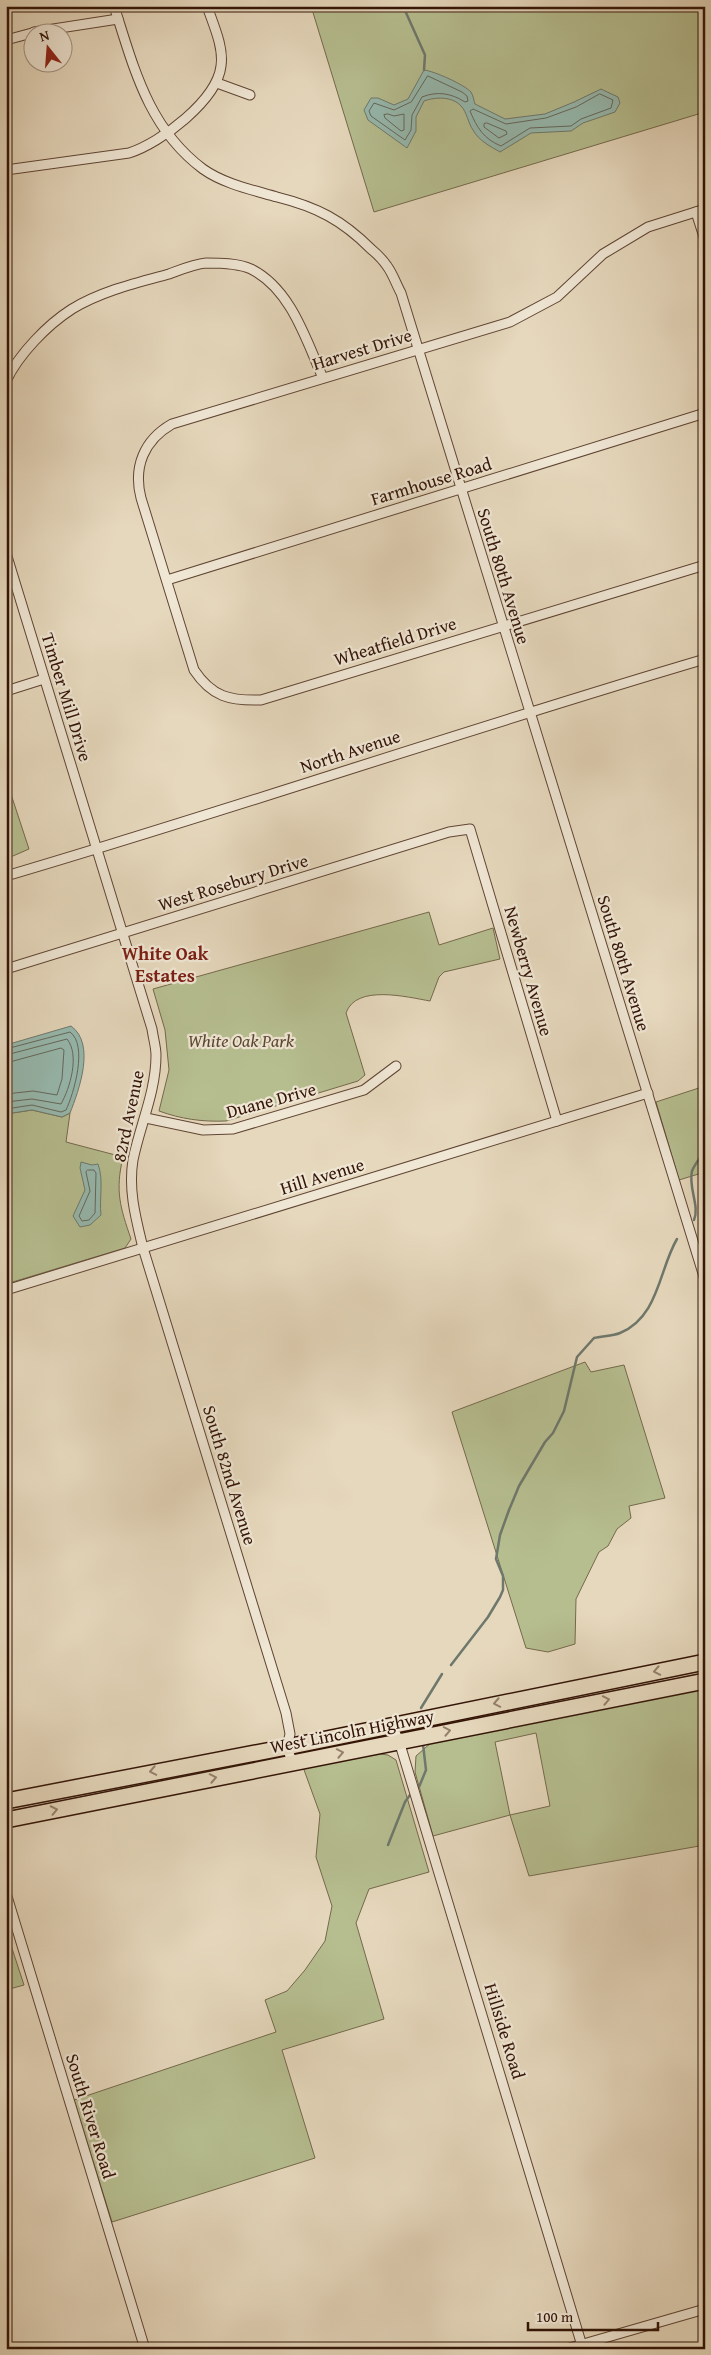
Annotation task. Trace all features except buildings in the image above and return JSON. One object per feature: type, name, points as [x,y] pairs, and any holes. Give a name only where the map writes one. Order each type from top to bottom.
[{"type":"main road","name":"West Lincoln Highway","points":[[6,1800],[287,1747],[391,1724],[705,1662]]},
{"type":"main road","name":"West Lincoln Highway","points":[[6,1820],[399,1740],[705,1681]]},
{"type":"street","name":"South 80th Avenue","points":[[114,6],[141,89],[166,132],[205,170],[237,185],[320,210],[346,226],[387,265],[401,293],[705,1280]]},
{"type":"street","points":[[6,170],[129,153],[142,149],[203,102],[217,83],[222,64],[218,42],[207,6]]},
{"type":"street","points":[[72,27],[118,19]]},
{"type":"street","points":[[6,40],[22,36]]},
{"type":"street","points":[[217,83],[250,95]]},
{"type":"street","points":[[701,210],[705,240]]},
{"type":"street","name":"Harvest Drive","points":[[167,580],[138,484],[138,471],[142,456],[152,439],[165,428],[180,421],[510,322],[557,297],[603,254],[648,227],[701,210]]},
{"type":"street","points":[[7,375],[47,329],[72,309],[103,293],[204,263],[232,264],[250,268],[273,285],[290,306],[323,378]]},
{"type":"street","name":"Farmhouse Road","points":[[167,580],[705,414]]},
{"type":"street","name":"Timber Mill Drive","points":[[6,553],[97,849]]},
{"type":"street","name":"Wheatfield Drive","points":[[167,580],[194,670],[204,684],[223,697],[243,701],[262,700],[705,565]]},
{"type":"street","name":"North Avenue","points":[[6,876],[97,849],[529,711],[705,659]]},
{"type":"street","points":[[6,691],[44,679]]},
{"type":"street","name":"West Rosebury Drive","points":[[6,969],[449,832],[470,829]]},
{"type":"street","name":"Newberry Avenue","points":[[470,829],[557,1121]]},
{"type":"street","name":"82rd Avenue","points":[[97,849],[152,1029],[156,1054],[152,1091],[133,1161],[131,1188],[134,1212],[143,1248]]},
{"type":"street","name":"Duane Drive","points":[[146,1118],[203,1130],[233,1129],[364,1090],[396,1066]]},
{"type":"street","name":"Hill Avenue","points":[[6,1290],[648,1094]]},
{"type":"street","name":"South 82nd Avenue","points":[[143,1248],[286,1713],[290,1734],[287,1747]]},
{"type":"street","name":"Hillside Road","points":[[391,1724],[399,1740],[582,2346]]},
{"type":"street","points":[[287,1747],[292,1762]]},
{"type":"street","name":"South River Road","points":[[6,1893],[145,2349]]},
{"type":"street","points":[[566,2349],[582,2346],[705,2309]]},
{"type":"green space","points":[[311,6],[705,6],[705,112],[374,212]]},
{"type":"green space","points":[[6,779],[29,849],[6,859]]},
{"type":"green space","name":"White Oak Park","points":[[429,912],[439,945],[493,928],[500,959],[444,972],[439,977],[430,1001],[396,995],[371,995],[360,998],[352,1004],[346,1013],[365,1075],[358,1081],[226,1121],[192,1119],[159,1111],[169,1070],[165,1030],[153,989]]},
{"type":"green space","points":[[705,1086],[705,1172],[679,1180],[656,1102]]},
{"type":"green space","points":[[32,1110],[62,1117],[70,1113],[66,1142],[123,1157],[119,1189],[124,1217],[131,1239],[125,1248],[6,1284],[6,1114]]},
{"type":"green space","points":[[585,1362],[591,1372],[624,1365],[665,1498],[629,1506],[631,1518],[617,1529],[608,1546],[599,1552],[576,1599],[575,1644],[548,1652],[526,1648],[452,1412]]},
{"type":"green space","points":[[705,1688],[705,1845],[529,1876],[510,1815],[433,1836],[415,1772],[416,1756],[433,1741]],"holes":[[[536,1733],[550,1806],[510,1815],[495,1742]]]},
{"type":"green space","points":[[373,1753],[388,1755],[396,1760],[429,1872],[369,1889],[356,1923],[384,2019],[282,2050],[315,2158],[112,2222],[74,2100],[276,2032],[265,2000],[287,1991],[305,1970],[325,1941],[332,1906],[316,1857],[320,1814],[303,1767]]},
{"type":"green space","points":[[6,1930],[24,1985],[6,1990]]},
{"type":"water","points":[[424,70],[463,86],[471,92],[475,104],[505,119],[545,114],[601,89],[618,97],[620,103],[615,112],[583,123],[571,131],[531,133],[500,152],[475,134],[463,108],[453,100],[438,98],[428,100],[424,101],[416,117],[416,131],[407,148],[368,120],[364,110],[371,98],[378,98],[394,105],[408,99]]},
{"type":"water","points":[[71,1026],[79,1034],[83,1044],[84,1055],[81,1080],[70,1113],[62,1117],[32,1110],[6,1114],[6,1045]]},
{"type":"water","points":[[81,1162],[92,1165],[98,1164],[101,1177],[101,1215],[90,1225],[80,1227],[73,1216],[85,1190],[80,1168]]},
{"type":"waterway","points":[[403,6],[425,55],[424,70]]},
{"type":"waterway","points":[[694,1220],[696,1209],[691,1177],[694,1166],[705,1150]]},
{"type":"waterway","points":[[451,1665],[488,1617],[503,1590],[503,1576],[496,1559],[500,1535],[519,1486],[545,1442],[553,1433],[564,1411],[577,1357],[594,1338],[620,1333],[633,1326],[643,1316],[656,1291],[677,1239]]},
{"type":"waterway","points":[[421,1708],[442,1674]]},
{"type":"waterway","points":[[419,1787],[426,1770],[423,1744]]},
{"type":"waterway","points":[[388,1845],[405,1802],[410,1795]]},
{"type":"district","name":"White Oak Estates","points":[[165,964]]}]
